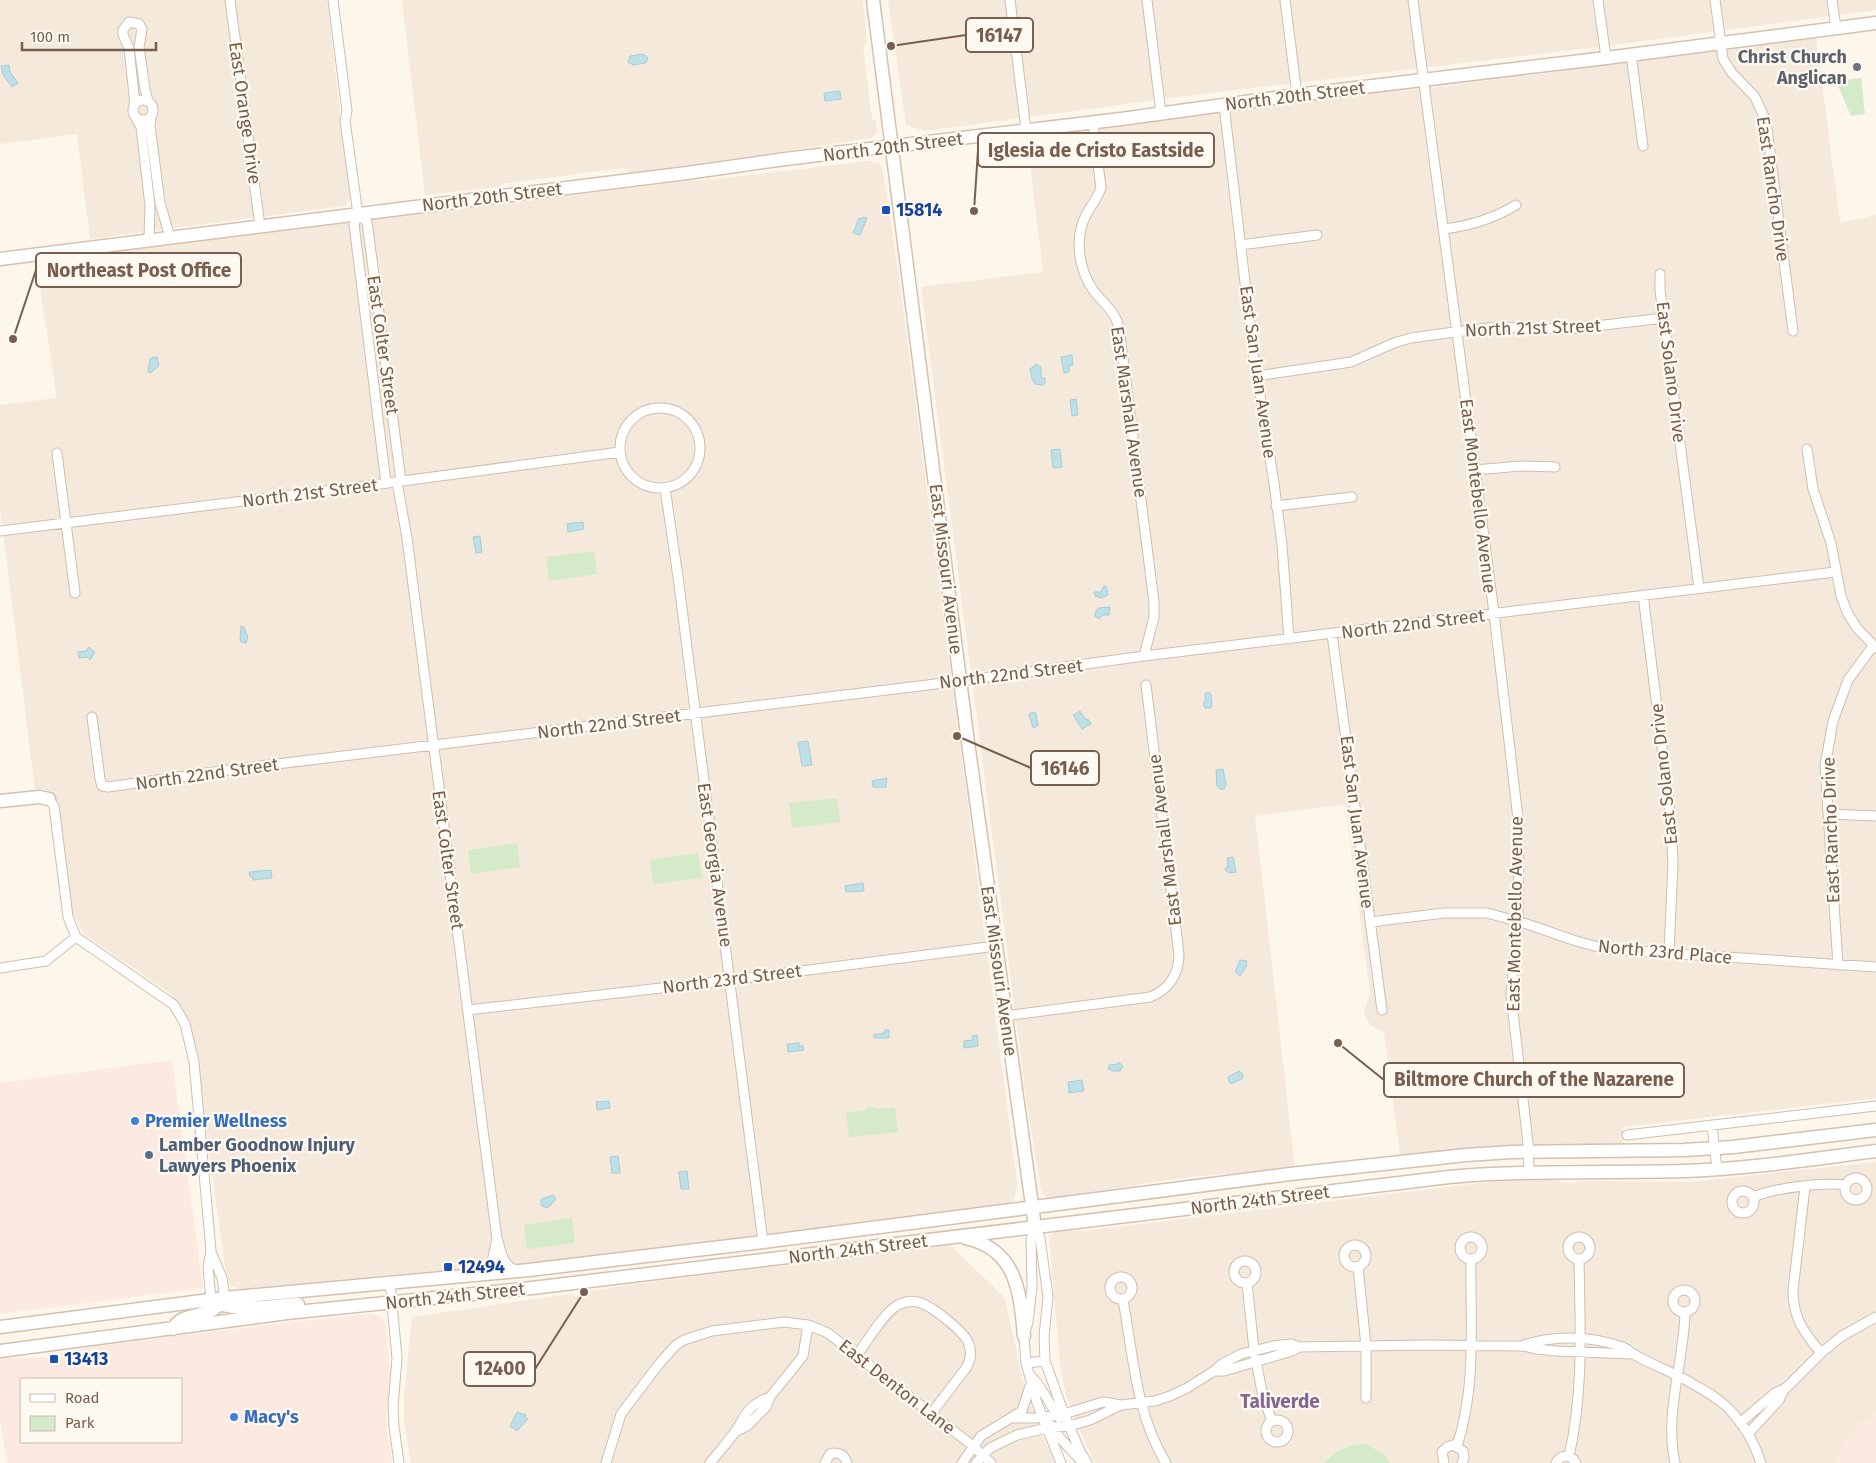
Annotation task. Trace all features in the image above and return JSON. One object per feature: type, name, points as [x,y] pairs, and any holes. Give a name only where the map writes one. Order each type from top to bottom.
[{"type":"main road","name":"East Missouri Avenue","points":[[873,0],[960,681],[1035,1227]]},
{"type":"main road","name":"North 20th Street","points":[[0,259],[1876,23]]},
{"type":"main road","points":[[0,802],[39,797],[49,799]]},
{"type":"main road","name":"North 24th Street","points":[[0,1327],[219,1301],[390,1282],[516,1271],[764,1242],[1307,1172],[1476,1154],[1684,1150],[1876,1130]]},
{"type":"main road","name":"North 24th Street","points":[[0,1351],[393,1301],[532,1288],[1468,1175],[1717,1169],[1876,1151]]},
{"type":"main road","points":[[1307,1172],[1309,1194]]},
{"type":"main road","points":[[958,1237],[988,1247],[1004,1260],[1016,1280],[1020,1296],[1024,1336]]},
{"type":"main road","points":[[173,1329],[175,1324],[183,1318],[207,1314],[219,1301],[247,1308],[375,1298],[393,1301]]},
{"type":"street","name":"East Orange Drive","points":[[230,0],[260,226]]},
{"type":"street","name":"East Colter Street","points":[[333,0],[347,111],[346,130],[358,214],[354,224],[386,483]]},
{"type":"street","points":[[1010,0],[1026,130]]},
{"type":"street","points":[[1147,0],[1161,113]]},
{"type":"street","points":[[1285,0],[1297,95]]},
{"type":"street","name":"East Montebello Avenue","points":[[1413,0],[1494,614],[1519,827],[1518,921],[1512,996],[1529,1173]]},
{"type":"street","points":[[1598,0],[1606,58]]},
{"type":"street","name":"East Rancho Drive","points":[[1714,0],[1723,60],[1732,73],[1755,97],[1766,121],[1793,332]]},
{"type":"street","points":[[1832,0],[1836,28]]},
{"type":"street","points":[[149,240],[150,206],[141,127],[133,112],[135,105],[129,48],[122,30],[129,22],[139,24],[142,29],[139,47],[145,89],[148,101],[153,109],[150,126],[160,203],[170,237]]},
{"type":"street","points":[[1631,54],[1644,146]]},
{"type":"street","points":[[135,105],[142,100],[148,101]]},
{"type":"street","name":"East San Juan Avenue","points":[[1224,105],[1257,376],[1282,545],[1289,639]]},
{"type":"street","points":[[136,118],[145,120],[151,117]]},
{"type":"street","name":"East Marshall Avenue","points":[[1093,123],[1101,188],[1099,195],[1083,222],[1080,251],[1081,262],[1090,286],[1097,296],[1113,311],[1119,327],[1154,602],[1154,617],[1144,656]]},
{"type":"street","points":[[1443,229],[1484,222],[1516,204]]},
{"type":"street","name":"East Colter Street","points":[[358,214],[367,222],[497,1239],[506,1266],[516,1271]]},
{"type":"street","points":[[1240,245],[1317,235]]},
{"type":"street","name":"East Solano Drive","points":[[1660,274],[1699,588]]},
{"type":"street","name":"North 21st Street","points":[[1257,376],[1351,362],[1411,338],[1502,327],[1570,329],[1664,318]]},
{"type":"street","points":[[660,408],[673,410],[684,416],[694,426],[699,439],[700,452],[696,465],[688,476],[678,484],[665,488],[652,488],[640,483],[630,475],[623,464],[620,452],[621,438],[626,426],[635,416],[646,410],[660,408]]},
{"type":"street","points":[[1807,450],[1813,489],[1830,543],[1841,596],[1848,614],[1865,638],[1875,647]]},
{"type":"street","name":"North 21st Street","points":[[0,531],[620,452]]},
{"type":"street","points":[[57,453],[75,593]]},
{"type":"street","points":[[1475,470],[1555,467]]},
{"type":"street","name":"East Georgia Avenue","points":[[665,488],[764,1242]]},
{"type":"street","points":[[1276,506],[1352,497]]},
{"type":"street","name":"North 22nd Street","points":[[92,717],[102,786],[108,787],[228,770],[1835,572]]},
{"type":"street","name":"East Solano Drive","points":[[1643,595],[1670,811],[1672,863],[1668,953]]},
{"type":"street","name":"East San Juan Avenue","points":[[1332,634],[1382,1010]]},
{"type":"street","name":"East Rancho Drive","points":[[1838,964],[1825,766],[1833,721],[1848,680],[1875,647]]},
{"type":"street","name":"East Marshall Avenue","points":[[1005,1016],[1156,995],[1164,990],[1174,977],[1179,966],[1146,685]]},
{"type":"street","points":[[49,799],[54,806],[68,917],[76,937],[174,1005],[185,1024],[194,1062],[211,1251],[208,1267],[219,1301]]},
{"type":"street","points":[[1828,814],[1876,816]]},
{"type":"street","name":"North 23rd Place","points":[[1370,922],[1460,912],[1487,913],[1606,949],[1876,967]]},
{"type":"street","points":[[0,968],[46,961],[76,937]]},
{"type":"street","name":"North 23rd Street","points":[[468,1010],[731,980],[996,946]]},
{"type":"street","points":[[1627,1135],[1876,1106]]},
{"type":"street","points":[[1712,1125],[1717,1169]]},
{"type":"street","points":[[1754,1197],[1764,1192],[1805,1187],[1834,1184],[1845,1186]]},
{"type":"street","points":[[1805,1187],[1793,1302],[1800,1324],[1821,1353]]},
{"type":"street","points":[[1035,1227],[1031,1238],[1032,1287],[1030,1307],[1024,1336],[1028,1374],[1042,1417],[1083,1463]]},
{"type":"street","points":[[1035,1227],[1040,1238],[1048,1298],[1044,1336],[1045,1361],[1061,1415]]},
{"type":"street","name":"East Colter Street","points":[[484,1274],[491,1266],[497,1239]]},
{"type":"street","points":[[211,1251],[220,1272],[219,1301]]},
{"type":"street","points":[[1457,1446],[1468,1406],[1471,1345],[1471,1259]]},
{"type":"street","points":[[1569,1456],[1577,1407],[1580,1340],[1579,1259]]},
{"type":"street","points":[[1358,1267],[1366,1346],[1366,1398]]},
{"type":"street","points":[[390,1282],[397,1358],[393,1407],[398,1463]]},
{"type":"street","points":[[1247,1283],[1254,1350],[1262,1397],[1272,1421]]},
{"type":"street","points":[[1123,1300],[1142,1404],[1149,1431],[1166,1463]]},
{"type":"street","points":[[857,1355],[894,1307],[908,1301],[914,1301],[920,1302],[933,1310],[966,1338],[971,1354],[970,1362],[931,1414]]},
{"type":"street","points":[[1675,1463],[1672,1422],[1673,1404],[1684,1340],[1685,1312]]},
{"type":"street","points":[[1748,1434],[1779,1400],[1786,1388],[1821,1353],[1842,1336],[1876,1317]]},
{"type":"street","name":"East Denton Lane","points":[[606,1463],[621,1414],[659,1364],[676,1346],[684,1340],[712,1331],[784,1322],[808,1325],[826,1332],[973,1446],[983,1456]]},
{"type":"street","points":[[710,1463],[735,1432],[747,1410],[770,1397],[802,1356],[808,1325]]},
{"type":"street","points":[[1523,1346],[1542,1340],[1580,1340],[1610,1343],[1624,1347],[1632,1354],[1678,1376],[1720,1401],[1748,1434],[1761,1463]]},
{"type":"street","points":[[1014,1418],[1061,1415],[1096,1403],[1142,1404],[1170,1396],[1214,1372],[1222,1364],[1254,1350],[1291,1344],[1300,1347],[1523,1346],[1537,1349],[1632,1354]]},
{"type":"street","points":[[1214,1372],[1224,1371],[1300,1347]]},
{"type":"street","points":[[1026,1363],[1045,1361]]},
{"type":"street","points":[[1028,1374],[1069,1426],[1087,1463]]},
{"type":"street","points":[[962,1463],[981,1436],[1014,1418],[1022,1411],[1031,1384]]},
{"type":"street","points":[[1740,1423],[1775,1393],[1786,1388]]},
{"type":"street","points":[[976,1463],[990,1448],[1016,1435],[1069,1426],[1090,1420],[1121,1405]]},
{"type":"street","points":[[1050,1428],[1061,1463]]},
{"type":"street","points":[[1444,1463],[1442,1456],[1444,1449],[1450,1445],[1457,1446],[1463,1451],[1462,1463]]},
{"type":"street","points":[[825,1463],[830,1454],[837,1453],[844,1456],[847,1463]]},
{"type":"street","points":[[983,1456],[991,1463]]},
{"type":"street","points":[[1556,1463],[1562,1457],[1569,1456]]},
{"type":"street","points":[[1569,1456],[1576,1463]]},
{"type":"shaded area","points":[[0,0],[327,0],[350,199],[346,206],[90,239],[77,134],[0,144]]},
{"type":"shaded area","points":[[402,0],[863,0],[867,43],[863,48],[872,119],[876,121],[877,132],[872,138],[629,173],[623,168],[501,184],[501,187],[425,195]]},
{"type":"shaded area","points":[[888,0],[1876,0],[1876,10],[1590,48],[1185,96],[924,131],[906,125]]},
{"type":"shaded area","points":[[1816,37],[1840,223],[1876,215],[1876,1098],[1622,1127],[1624,1144],[1478,1148],[1400,1155],[1384,1032],[1370,1025],[1364,1012],[1370,993],[1345,804],[1255,816],[1295,1169],[1187,1177],[1048,1199],[1042,1193],[1029,1119],[921,287],[1043,272],[1026,130],[1448,86]]},
{"type":"shaded area","points":[[868,161],[879,163],[883,171],[900,284],[1017,1183],[1013,1201],[1003,1206],[580,1259],[242,1289],[231,1286],[227,1280],[193,1036],[180,1007],[171,994],[84,934],[72,912],[59,803],[55,796],[44,789],[35,790],[0,507],[0,405],[57,398],[36,261]]},
{"type":"shaded area","points":[[172,1060],[203,1288],[0,1314],[0,1083]]},
{"type":"shaded area","points":[[1876,1162],[1876,1413],[1843,1446],[1837,1463],[1390,1463],[1388,1459],[1366,1444],[1344,1447],[1330,1455],[1323,1463],[1094,1463],[1066,1396],[1060,1364],[1049,1237],[1056,1231],[1083,1231],[1481,1183],[1527,1180],[1559,1180],[1560,1183],[1577,1183],[1578,1181],[1690,1182]]},
{"type":"shaded area","points":[[950,1245],[1005,1298],[1023,1382],[1045,1442],[1056,1463],[411,1463],[404,1420],[404,1399],[412,1317],[573,1294],[575,1297],[588,1294],[590,1291],[650,1282]]},
{"type":"shaded area","points":[[370,1314],[381,1316],[386,1325],[390,1373],[386,1423],[392,1463],[7,1463],[0,1420],[0,1359],[58,1356],[83,1348],[274,1324]]},
{"type":"shaded area","points":[[1876,1413],[1876,1463],[1837,1463],[1843,1446],[1858,1421],[1867,1422]]},
{"type":"green space","points":[[1861,78],[1865,114],[1851,116],[1836,81]]},
{"type":"green space","points":[[594,551],[597,574],[549,581],[546,557]]},
{"type":"green space","points":[[837,798],[840,822],[792,828],[789,803]]},
{"type":"green space","points":[[517,843],[520,867],[471,874],[468,850]]},
{"type":"green space","points":[[698,853],[702,878],[653,884],[650,860]]},
{"type":"green space","points":[[875,1107],[876,1109],[895,1107],[898,1132],[849,1137],[846,1113]]},
{"type":"green space","points":[[572,1218],[575,1243],[527,1249],[524,1225]]},
{"type":"green space","points":[[1366,1444],[1385,1455],[1390,1463],[1323,1463],[1342,1449]]},
{"type":"water","points":[[644,54],[648,58],[646,63],[633,65],[628,62],[630,56]]},
{"type":"water","points":[[9,65],[10,72],[18,83],[12,87],[3,75],[1,66]]},
{"type":"water","points":[[840,91],[841,99],[825,101],[824,93]]},
{"type":"water","points":[[863,217],[867,218],[860,235],[853,233],[859,218],[862,219]]},
{"type":"water","points":[[1072,355],[1073,365],[1069,366],[1069,372],[1064,373],[1061,357]]},
{"type":"water","points":[[157,357],[159,366],[150,373],[148,372],[150,359]]},
{"type":"water","points":[[1036,364],[1041,367],[1041,377],[1045,378],[1045,383],[1042,385],[1035,384],[1032,379],[1030,369]]},
{"type":"water","points":[[1076,399],[1078,415],[1072,416],[1070,400]]},
{"type":"water","points":[[1060,449],[1062,467],[1053,468],[1051,450]]},
{"type":"water","points":[[583,522],[584,529],[568,532],[567,524]]},
{"type":"water","points":[[480,536],[482,552],[476,553],[473,537]]},
{"type":"water","points":[[1106,586],[1108,595],[1101,598],[1095,596],[1094,592],[1101,592],[1103,587]]},
{"type":"water","points":[[1110,607],[1109,615],[1103,615],[1099,619],[1095,616],[1098,608]]},
{"type":"water","points":[[241,626],[244,627],[248,637],[246,643],[240,641]]},
{"type":"water","points":[[89,647],[95,652],[90,660],[87,657],[79,658],[78,652],[86,651]]},
{"type":"water","points":[[1207,692],[1211,694],[1211,708],[1205,708],[1203,704]]},
{"type":"water","points":[[1080,711],[1091,724],[1082,729],[1073,715]]},
{"type":"water","points":[[1036,713],[1038,726],[1033,728],[1029,714]]},
{"type":"water","points":[[808,741],[812,765],[802,766],[798,742]]},
{"type":"water","points":[[1223,769],[1226,785],[1224,789],[1220,789],[1217,786],[1216,770]]},
{"type":"water","points":[[887,778],[886,787],[873,787],[872,781]]},
{"type":"water","points":[[1233,857],[1236,872],[1229,873],[1225,870],[1228,865],[1227,858]]},
{"type":"water","points":[[271,870],[272,878],[253,880],[250,877],[249,872]]},
{"type":"water","points":[[863,883],[864,891],[846,892],[845,886]]},
{"type":"water","points":[[1240,960],[1247,961],[1246,967],[1240,976],[1235,972]]},
{"type":"water","points":[[885,1030],[889,1030],[889,1038],[874,1038],[873,1035],[884,1033]]},
{"type":"water","points":[[977,1035],[978,1046],[964,1048],[964,1041],[973,1040],[972,1036]]},
{"type":"water","points":[[799,1043],[799,1046],[803,1046],[804,1050],[788,1052],[787,1044]]},
{"type":"water","points":[[1118,1063],[1123,1066],[1120,1071],[1108,1069],[1110,1064],[1115,1065]]},
{"type":"water","points":[[1239,1071],[1242,1073],[1243,1078],[1231,1084],[1228,1077]]},
{"type":"water","points":[[1082,1080],[1084,1091],[1069,1093],[1068,1082]]},
{"type":"water","points":[[609,1101],[610,1108],[597,1110],[596,1102]]},
{"type":"water","points":[[618,1156],[620,1173],[612,1173],[610,1157]]},
{"type":"water","points":[[687,1171],[689,1189],[681,1189],[679,1172]]},
{"type":"water","points":[[553,1195],[556,1199],[550,1206],[546,1208],[541,1205],[541,1199]]},
{"type":"water","points":[[517,1412],[526,1415],[525,1417],[528,1419],[517,1431],[510,1426]]},
{"type":"place","name":"16147","points":[[891,46]]},
{"type":"place","name":"Christ Church Anglican","points":[[1857,67]]},
{"type":"place","name":"15814","points":[[886,210]]},
{"type":"place","name":"Iglesia de Cristo Eastside","points":[[974,211]]},
{"type":"place","name":"Northeast Post Office","points":[[13,339]]},
{"type":"place","name":"16146","points":[[957,736]]},
{"type":"place","name":"Biltmore Church of the Nazarene","points":[[1338,1043]]},
{"type":"place","name":"Premier Wellness","points":[[135,1121]]},
{"type":"place","name":"Lamber Goodnow Injury Lawyers Phoenix","points":[[149,1155]]},
{"type":"place","name":"12494","points":[[448,1267]]},
{"type":"place","name":"12400","points":[[584,1292]]},
{"type":"place","name":"13413","points":[[54,1359]]},
{"type":"place","name":"Macy's","points":[[234,1417]]},
{"type":"district","name":"Taliverde","points":[[1280,1401]]}]
